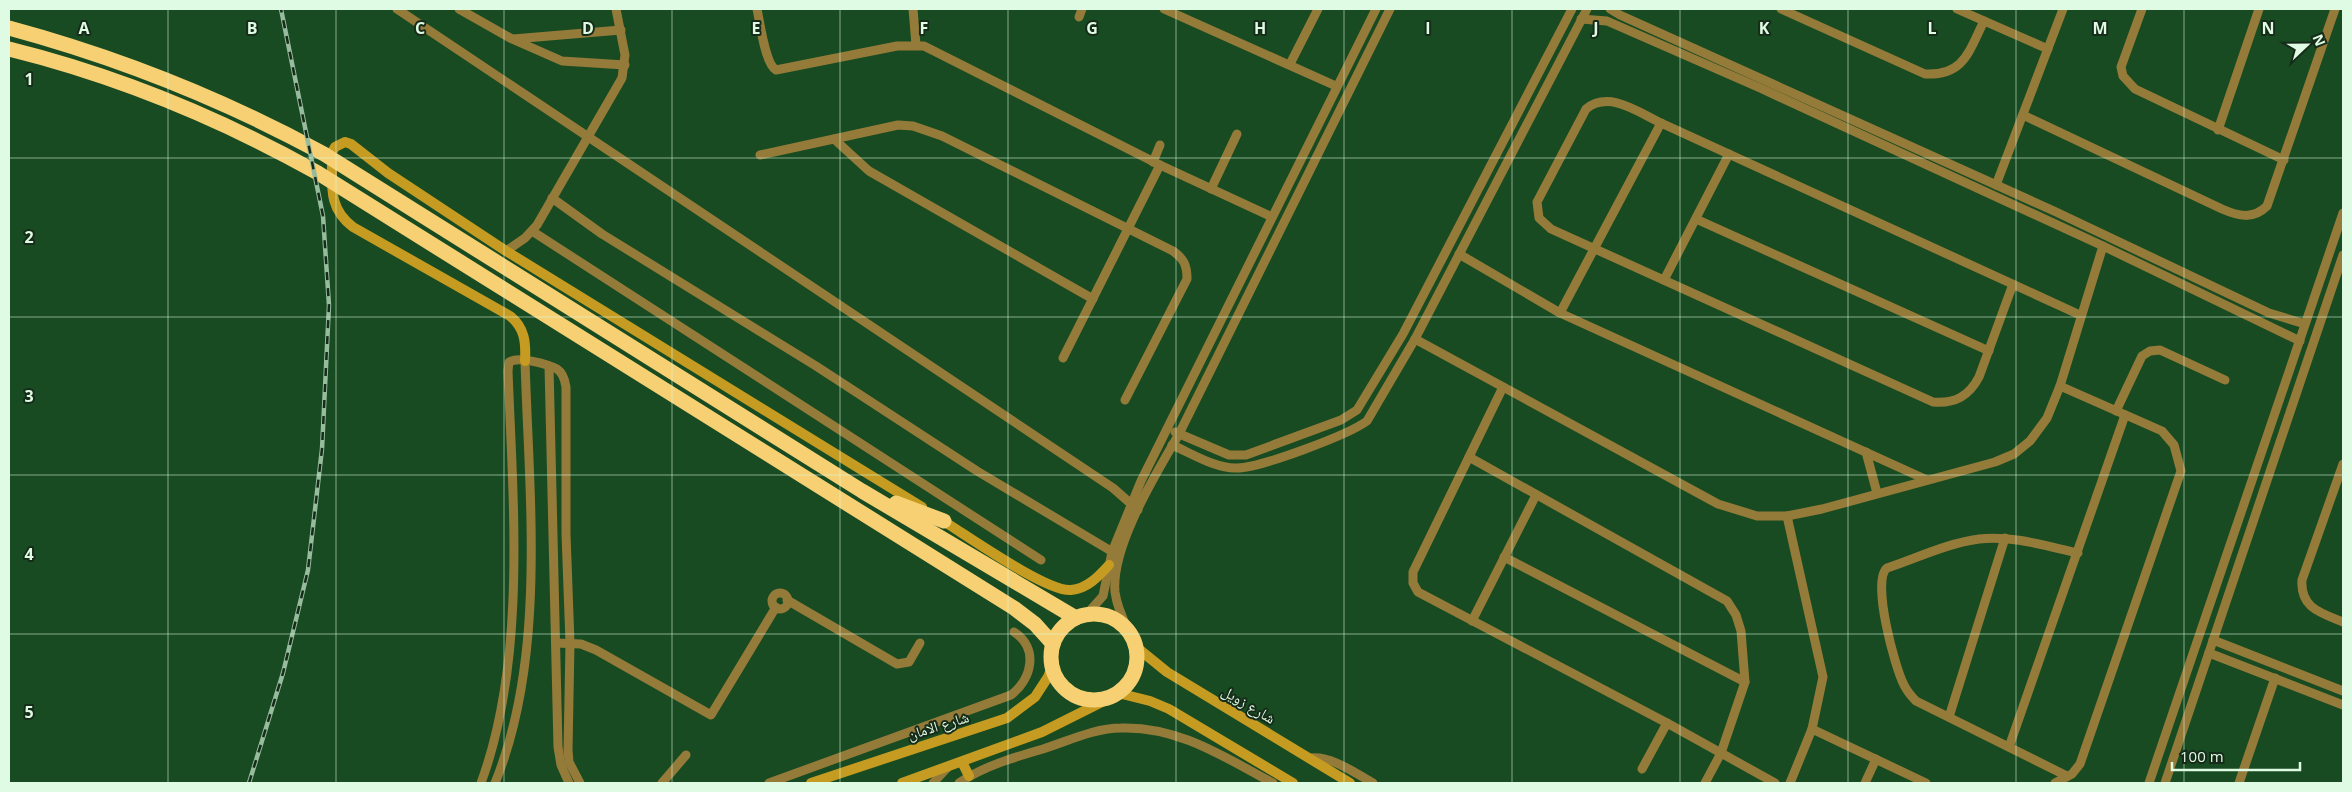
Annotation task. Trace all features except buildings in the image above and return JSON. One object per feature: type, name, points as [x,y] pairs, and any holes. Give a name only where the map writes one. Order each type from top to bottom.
[{"type":"highway","points":[[9,56],[9,27],[101,55],[211,97],[324,154],[862,491],[1081,616],[1110,617],[1132,639],[1137,661],[1133,676],[1115,695],[1093,701],[1075,696],[1060,684],[1052,667],[1053,644],[1062,628],[1081,616]]},
{"type":"highway","points":[[9,48],[88,70],[143,89],[232,127],[318,172],[1014,608],[1035,624],[1053,644]]},
{"type":"highway","points":[[862,491],[944,521]]},
{"type":"street","points":[[397,9],[1113,488],[1135,508]]},
{"type":"street","points":[[459,9],[512,39],[562,61],[625,65]]},
{"type":"street","points":[[506,251],[532,231],[587,137],[611,101],[622,78],[625,65],[621,30],[616,9]]},
{"type":"street","points":[[757,9],[768,58],[772,68],[776,70],[897,46],[916,45],[933,49],[1157,163],[1272,217]]},
{"type":"street","points":[[913,9],[916,45]]},
{"type":"street","points":[[1164,9],[1336,86]]},
{"type":"street","points":[[1290,64],[1318,9]]},
{"type":"street","points":[[1135,508],[1141,481],[1213,332],[1376,9]]},
{"type":"street","points":[[1081,616],[1103,596],[1109,565],[1135,508],[1150,486],[1179,434],[1390,9]]},
{"type":"street","points":[[1168,428],[1237,456],[1258,452],[1350,416],[1363,402],[1403,334],[1572,9]]},
{"type":"street","points":[[1172,445],[1218,465],[1237,468],[1305,448],[1357,428],[1367,421],[1415,339],[1586,9]]},
{"type":"street","points":[[1610,9],[2054,211],[2276,316],[2306,324]]},
{"type":"street","points":[[1781,9],[1925,74],[1946,72],[1964,60],[1984,21]]},
{"type":"street","points":[[1957,9],[2048,49]]},
{"type":"street","points":[[1996,185],[2063,9]]},
{"type":"street","points":[[2142,9],[2121,67],[2122,76],[2127,84],[2218,130],[2284,160]]},
{"type":"street","points":[[2218,130],[2259,9]]},
{"type":"street","points":[[2023,115],[2237,216],[2256,214],[2267,206],[2335,9]]},
{"type":"street","points":[[1615,25],[1620,15]]},
{"type":"street","points":[[1581,19],[1598,19],[1615,25],[1760,88],[2102,246],[2300,341]]},
{"type":"street","points":[[512,39],[621,30]]},
{"type":"street","points":[[2013,284],[1980,377],[1966,395],[1955,401],[1933,402],[1594,249],[1544,224],[1537,210],[1539,194],[1586,109],[1594,103],[1611,100],[1661,122],[1729,154],[2013,284],[2080,315]]},
{"type":"street","points":[[1560,313],[1661,122]]},
{"type":"street","points":[[760,155],[898,125],[913,126],[928,130],[1128,229],[1182,258],[1187,268],[1182,289],[1125,400]]},
{"type":"street","points":[[1509,131],[1520,137]]},
{"type":"street","points":[[1211,189],[1237,134]]},
{"type":"street","points":[[834,139],[869,171],[1093,299]]},
{"type":"street","points":[[495,783],[512,732],[526,646],[531,572],[526,346],[523,334],[510,316],[354,226],[340,216],[333,196],[332,152],[335,147],[345,142],[351,144],[388,173],[506,251],[1039,579],[1063,590],[1077,590],[1087,585],[1109,565]]},
{"type":"street","points":[[1063,358],[1128,229],[1157,163],[1160,145]]},
{"type":"street","points":[[1664,280],[1729,154]]},
{"type":"street","points":[[1932,168],[1937,158]]},
{"type":"street","points":[[1299,164],[1311,170]]},
{"type":"street","points":[[552,198],[602,234],[816,366],[977,471],[1115,554]]},
{"type":"street","points":[[2050,222],[2054,211]]},
{"type":"street","points":[[2149,783],[2343,213]]},
{"type":"street","points":[[1696,219],[1989,351]]},
{"type":"street","points":[[532,231],[1041,560]]},
{"type":"street","points":[[1415,339],[1718,504],[1757,516],[1787,516],[1995,462],[2022,448],[2042,426],[2060,386],[2102,246]]},
{"type":"street","points":[[1459,254],[1560,313],[1927,480]]},
{"type":"street","points":[[2165,783],[2343,255]]},
{"type":"street","points":[[2272,328],[2276,316]]},
{"type":"street","points":[[2009,747],[2078,553],[2121,413],[2142,356],[2150,351],[2160,350],[2225,380]]},
{"type":"street","points":[[481,783],[498,728],[509,644],[513,548],[508,372],[509,362],[513,360],[549,366],[562,375],[567,393],[566,534],[570,643],[568,750],[569,762],[580,783]]},
{"type":"street","points":[[549,366],[558,747],[561,766],[569,783]]},
{"type":"street","points":[[2055,783],[2068,776],[2080,764],[2181,471],[2178,453],[2169,438],[2162,431],[2060,386]]},
{"type":"street","points":[[1503,387],[1412,577],[1418,592],[1667,723],[1775,783]]},
{"type":"street","points":[[2280,398],[2293,404]]},
{"type":"street","points":[[1301,436],[1305,448]]},
{"type":"street","points":[[1866,452],[1877,493]]},
{"type":"street","points":[[1469,457],[1727,600],[1736,615],[1741,632],[1745,682],[1722,753],[1705,783]]},
{"type":"street","points":[[2343,464],[2306,570],[2302,589],[2309,606],[2316,611],[2343,622]]},
{"type":"street","points":[[1141,481],[1150,486]]},
{"type":"street","points":[[1472,621],[1536,494]]},
{"type":"street","points":[[1787,516],[1822,669],[1822,683],[1812,729],[1790,783]]},
{"type":"street","points":[[2068,776],[1916,701],[1904,686],[1883,609],[1882,573],[1887,568],[1962,542],[1980,538],[2005,538],[2078,553]]},
{"type":"street","points":[[1949,717],[2005,538]]},
{"type":"street","points":[[1115,554],[1115,592],[1117,604],[1132,639]]},
{"type":"street","points":[[1504,557],[1745,682]]},
{"type":"street","points":[[2221,575],[2234,579]]},
{"type":"street","points":[[556,643],[570,643],[596,650],[711,715],[776,608],[772,600],[776,595],[784,595],[787,600],[897,664],[909,662],[920,643]]},
{"type":"street","points":[[769,783],[1011,695],[1024,683],[1030,662],[1025,641],[1014,632]]},
{"type":"street","name":"شارع زويل","points":[[1132,639],[1167,672],[1350,783]]},
{"type":"street","points":[[2214,640],[2343,691]]},
{"type":"street","points":[[509,644],[526,646]]},
{"type":"street","points":[[2209,653],[2343,705]]},
{"type":"street","name":"شارع الامان","points":[[811,783],[1007,718],[1035,697],[1052,667]]},
{"type":"street","points":[[2239,783],[2275,678]]},
{"type":"street","points":[[902,783],[1042,732],[1115,695],[1150,701],[1170,709],[1293,783]]},
{"type":"street","points":[[2175,709],[2189,713]]},
{"type":"street","points":[[1642,769],[1667,723]]},
{"type":"street","points":[[498,728],[512,732]]},
{"type":"street","points":[[959,783],[969,776],[1007,760],[1086,735],[1120,728],[1174,734],[1193,740],[1272,783]]},
{"type":"street","points":[[1812,729],[1926,783]]},
{"type":"street","points":[[662,783],[686,755]]},
{"type":"street","points":[[1311,758],[1318,757],[1348,768],[1373,783]]},
{"type":"street","points":[[1865,783],[1876,758]]},
{"type":"street","points":[[962,762],[969,776]]},
{"type":"street","points":[[933,783],[948,767]]},
{"type":"street","points":[[1328,768],[1331,783]]},
{"type":"railway","points":[[249,783],[283,673],[308,570],[322,449],[329,305],[323,216],[281,9]]}]
